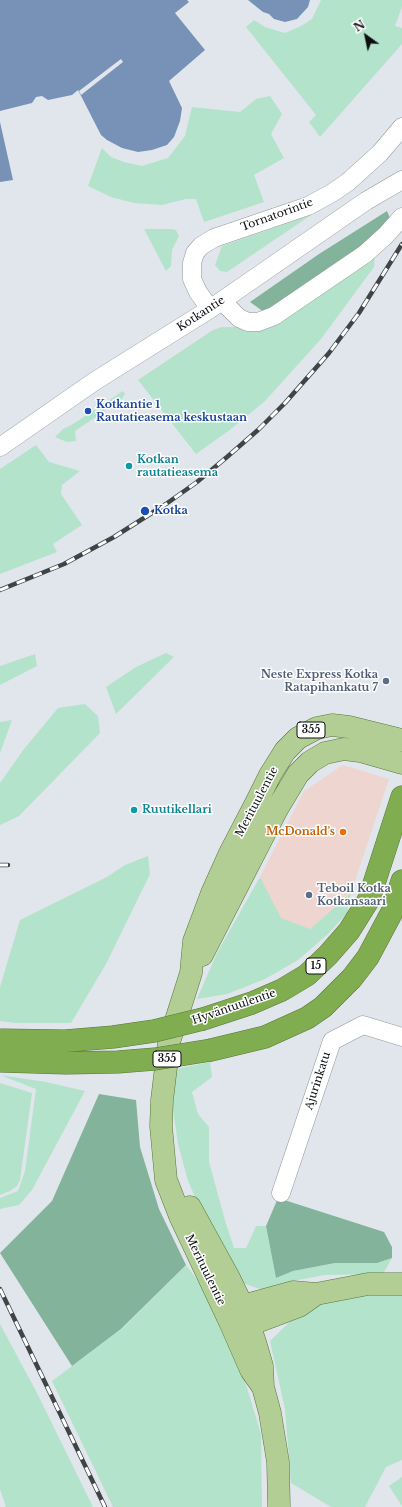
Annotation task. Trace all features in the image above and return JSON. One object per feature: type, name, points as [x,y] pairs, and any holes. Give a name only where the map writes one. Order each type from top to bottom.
[{"type":"highway","name":"Hyväntuulentie","points":[[0,1040],[65,1041],[113,1037],[154,1031],[203,1019],[252,1003],[282,990],[307,974],[328,955],[349,931],[369,899],[402,797]]},
{"type":"highway","points":[[0,1061],[66,1064],[155,1059],[211,1050],[265,1037],[288,1027],[323,1008],[352,978],[368,957],[392,912],[402,881]]},
{"type":"main road","name":"Merituulentie","points":[[191,973],[194,941],[212,893],[230,853],[285,751],[298,738],[317,728],[332,725],[349,727],[402,740]]},
{"type":"main road","name":"Merituulentie","points":[[279,1507],[278,1462],[270,1413],[263,1387],[251,1370],[241,1318],[195,1250],[166,1180],[162,1126],[162,1100],[169,1042],[191,973],[206,947],[280,803],[298,774],[310,762],[325,753],[344,749],[360,751],[402,763]]},
{"type":"main road","points":[[241,1318],[299,1306],[316,1294],[368,1284],[402,1284]]},
{"type":"street","name":"Tornatorintie","points":[[401,128],[380,153],[348,182],[332,193],[308,206],[214,238],[201,246],[195,253],[192,263],[192,279],[198,292],[216,305],[248,322],[258,322],[274,316],[365,254],[386,235],[402,217]]},
{"type":"street","name":"Kotkantie","points":[[0,447],[95,382],[216,305],[366,201],[402,180]]},
{"type":"street","name":"Ajurinkatu","points":[[281,1193],[332,1041],[363,1025],[402,1037]]},
{"type":"shaded area","points":[[343,765],[389,779],[351,893],[310,929],[280,918],[260,877],[304,791]]},
{"type":"green space","points":[[321,0],[402,0],[402,7],[395,26],[402,28],[402,44],[320,137],[309,122],[316,115],[246,27],[254,20],[265,27],[285,33],[312,19]]},
{"type":"green space","points":[[270,96],[282,114],[271,134],[284,158],[254,175],[264,202],[204,222],[196,199],[186,199],[162,205],[134,203],[111,197],[88,186],[102,148],[111,157],[142,166],[168,158],[185,136],[192,107],[240,112],[256,99]]},
{"type":"green space","points":[[387,211],[390,218],[364,244],[264,312],[250,302],[319,254]]},
{"type":"green space","points":[[311,215],[227,272],[220,271],[215,265],[222,246]]},
{"type":"green space","points":[[144,229],[176,230],[179,236],[172,250],[171,266],[166,271]]},
{"type":"green space","points":[[375,256],[374,267],[321,339],[265,401],[231,429],[196,454],[138,380],[213,330],[222,327],[253,327]]},
{"type":"green space","points":[[123,391],[125,394],[122,399],[75,431],[76,441],[67,442],[55,437],[63,429]]},
{"type":"green space","points":[[36,445],[49,462],[80,471],[62,485],[61,494],[82,525],[53,544],[57,552],[0,574],[0,469]]},
{"type":"green space","points":[[166,653],[174,657],[116,714],[106,687],[136,667]]},
{"type":"green space","points":[[35,654],[37,666],[0,685],[0,666]]},
{"type":"green space","points":[[85,704],[98,716],[100,733],[19,816],[0,825],[0,783],[24,749],[58,708]]},
{"type":"green space","points":[[12,720],[0,753],[0,722]]},
{"type":"green space","points":[[148,856],[150,874],[106,964],[71,1023],[15,1023],[0,1021],[0,987],[20,920],[107,877],[125,865]]},
{"type":"green space","points":[[260,877],[281,918],[310,929],[351,893],[347,913],[328,934],[298,960],[265,979],[227,994],[197,999],[217,953]]},
{"type":"green space","points":[[210,1062],[212,1077],[192,1092],[198,1114],[209,1127],[209,1162],[234,1248],[246,1248],[256,1226],[266,1226],[276,1278],[293,1271],[335,1263],[377,1263],[392,1258],[383,1274],[325,1275],[293,1281],[263,1290],[245,1284],[232,1268],[203,1215],[188,1181],[178,1144],[172,1102],[176,1069]]},
{"type":"green space","points":[[0,1075],[46,1082],[85,1091],[32,1190],[19,1205],[0,1209],[0,1198],[18,1191],[25,1171],[36,1089]]},
{"type":"green space","points":[[0,1083],[32,1093],[20,1180],[17,1186],[0,1195]]},
{"type":"green space","points":[[99,1094],[136,1100],[140,1147],[159,1209],[186,1265],[121,1329],[72,1366],[0,1253],[52,1201]]},
{"type":"green space","points":[[278,1198],[384,1232],[392,1247],[392,1258],[377,1263],[335,1263],[293,1271],[276,1278],[266,1226]]},
{"type":"green space","points":[[186,1265],[211,1298],[238,1358],[261,1434],[262,1507],[113,1507],[52,1381],[123,1328]]},
{"type":"green space","points":[[402,1294],[402,1460],[386,1467],[365,1507],[331,1507],[291,1483],[285,1409],[270,1341],[303,1309],[345,1296]]},
{"type":"green space","points":[[0,1324],[37,1393],[93,1507],[6,1507],[0,1489]]},
{"type":"green space","points":[[402,1477],[402,1506],[389,1486]]},
{"type":"water","points":[[0,0],[187,0],[189,2],[175,13],[205,50],[169,81],[182,108],[180,121],[174,137],[167,145],[152,150],[138,152],[122,148],[101,135],[78,90],[72,95],[48,100],[42,96],[36,97],[32,103],[0,111]]},
{"type":"water","points":[[248,0],[310,0],[308,7],[297,19],[285,22],[274,19]]},
{"type":"water","points":[[0,122],[13,180],[0,182]]},
{"type":"pier","points":[[121,59],[123,62],[81,95],[79,91]]},
{"type":"railway","points":[[0,590],[64,564],[114,537],[166,504],[197,482],[227,457],[258,430],[285,403],[329,353],[359,313],[402,244]]},
{"type":"railway","points":[[0,865],[8,865]]},
{"type":"railway","points":[[0,1289],[105,1507]]},
{"type":"place","name":"Kotkantie 1 Rautatieasema keskustaan","points":[[88,411]]},
{"type":"place","name":"Kotkan rautatieasema","points":[[129,466]]},
{"type":"place","name":"Kotka","points":[[145,511]]},
{"type":"place","name":"Neste Express Kotka Ratapihankatu 7","points":[[386,681]]},
{"type":"place","name":"Ruutikellari","points":[[134,810]]},
{"type":"place","name":"McDonald's","points":[[343,832]]},
{"type":"place","name":"Teboil Kotka Kotkansaari","points":[[309,895]]}]
